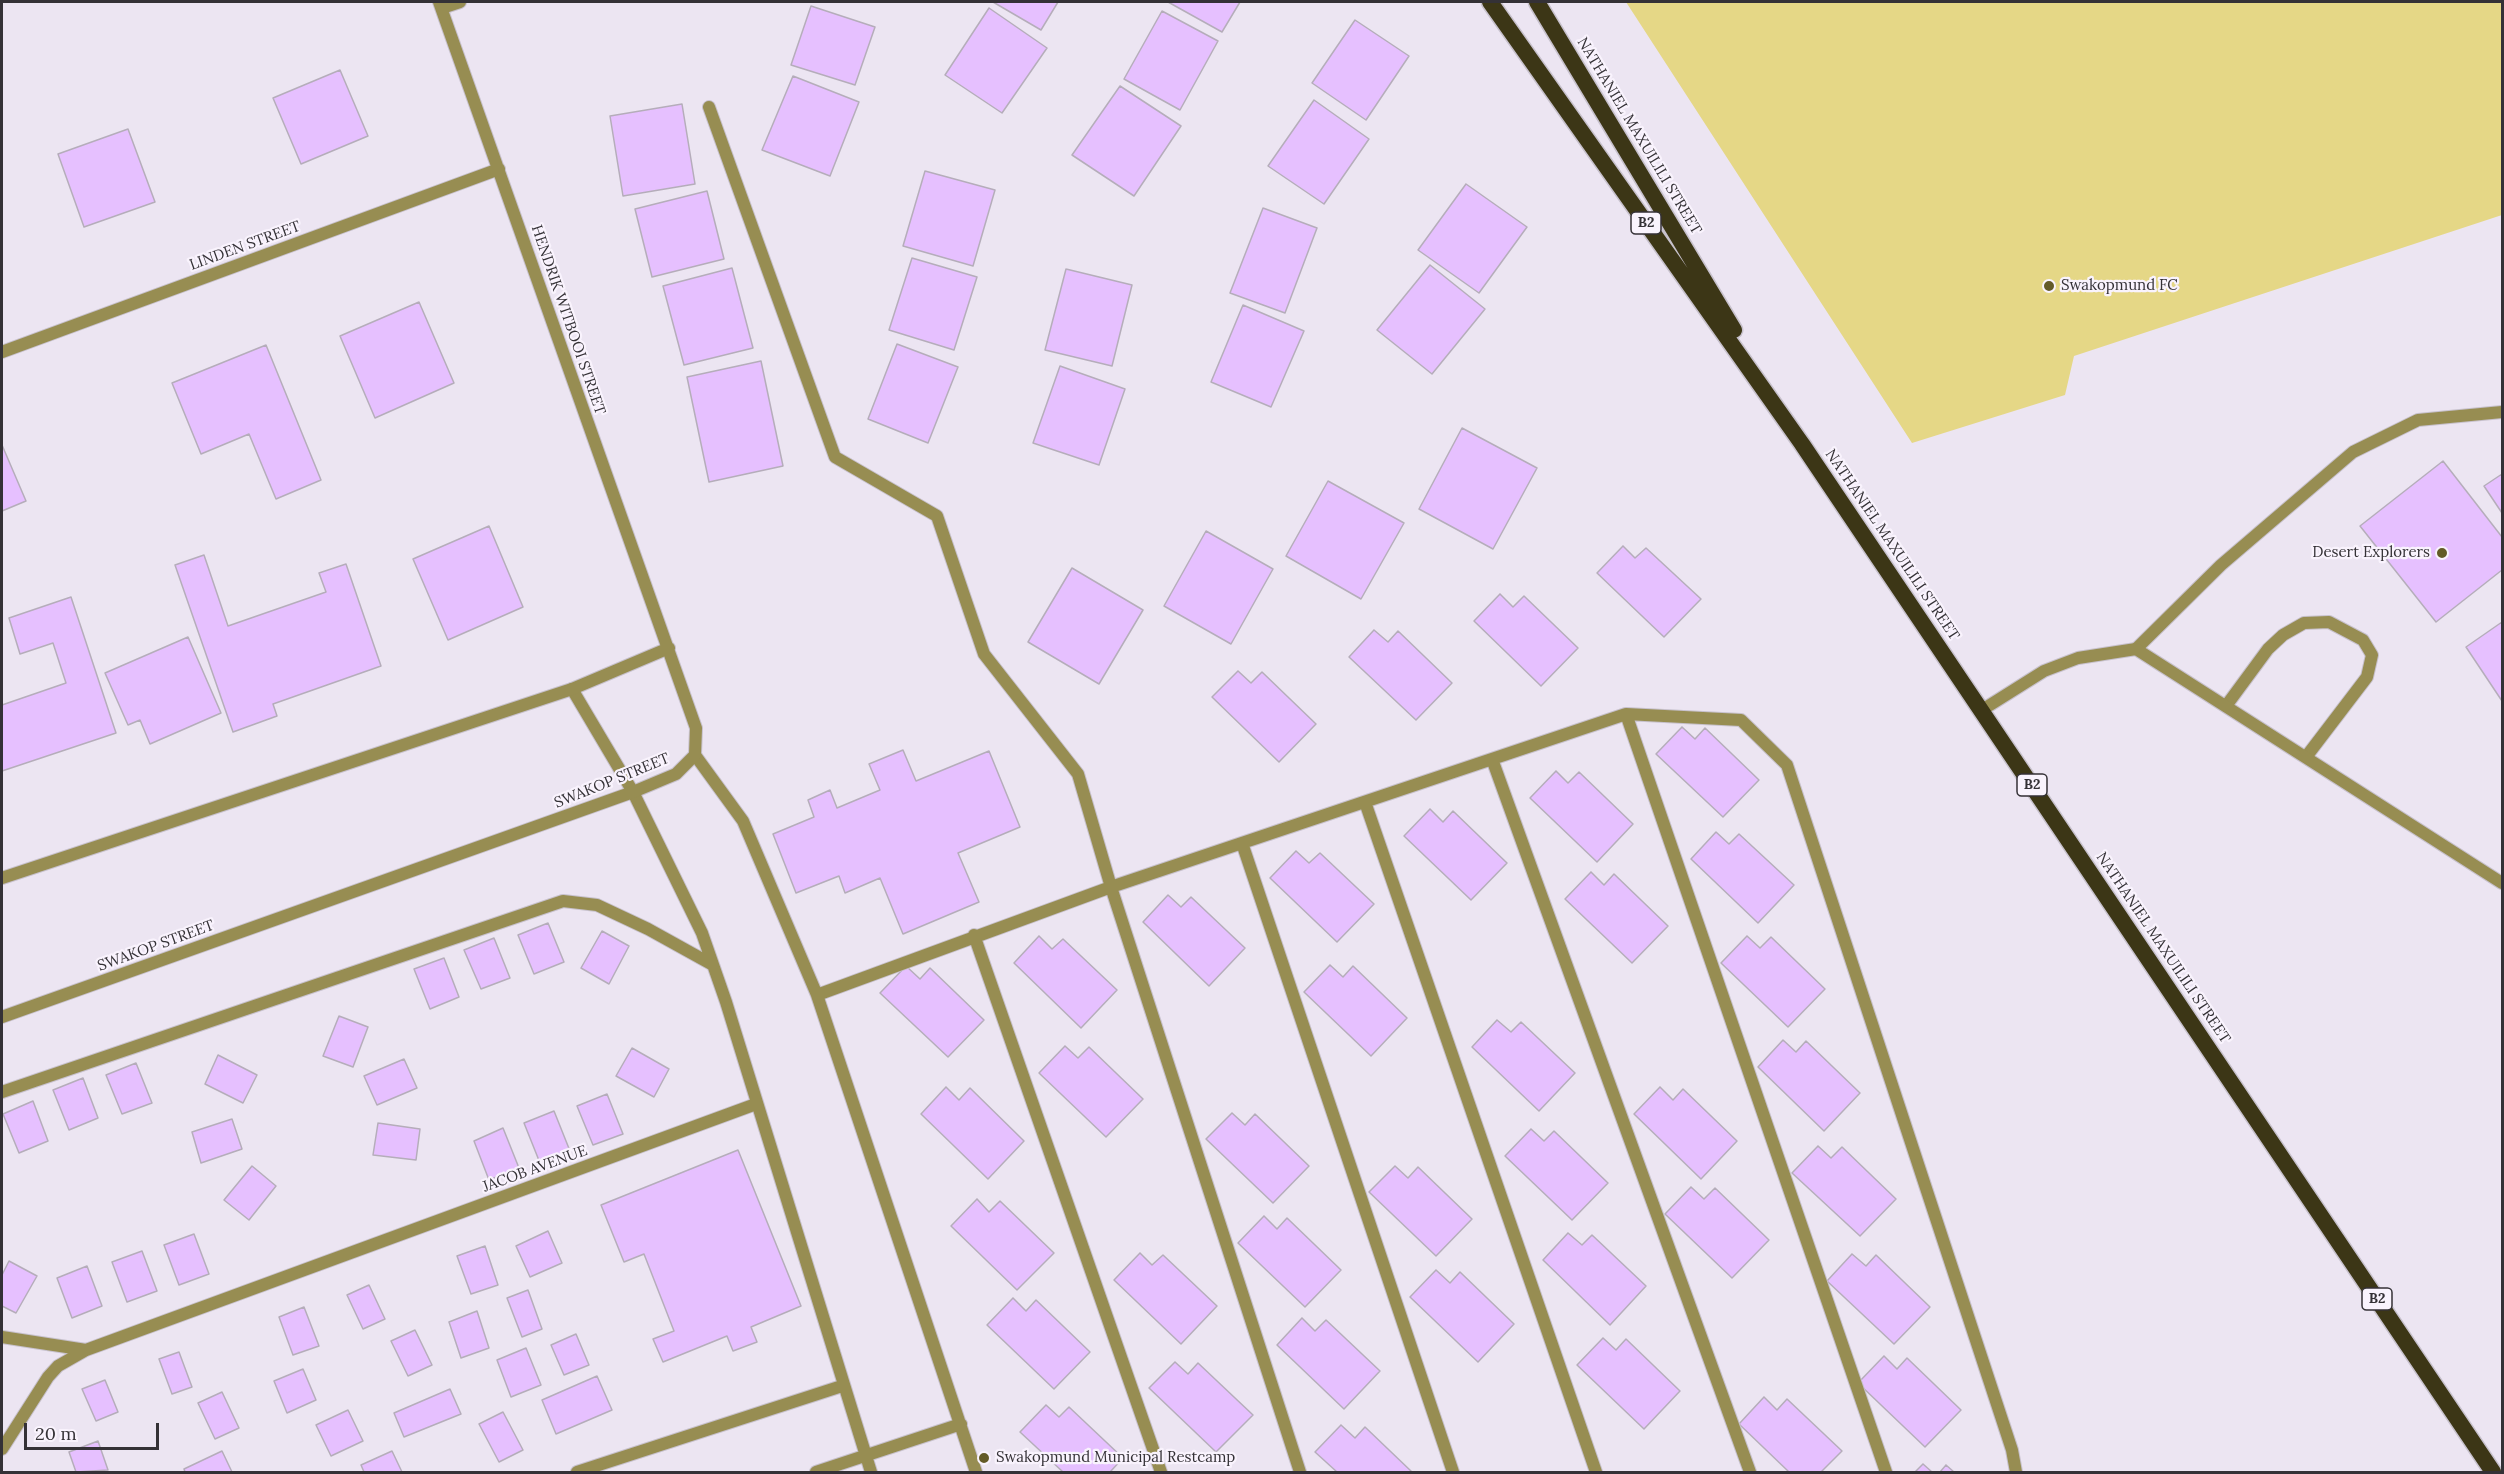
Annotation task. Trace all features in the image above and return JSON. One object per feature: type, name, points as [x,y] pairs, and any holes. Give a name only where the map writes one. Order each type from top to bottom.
[{"type":"highway","name":"NATHANIEL MAXUILILI STREET","points":[[1490,2],[1802,444],[2493,1473]]},
{"type":"highway","name":"NATHANIEL MAXUILILI STREET","points":[[1537,2],[1802,444]]},
{"type":"street","points":[[440,5],[460,2]]},
{"type":"street","name":"HENDRIK WITBOOI STREET","points":[[440,5],[669,648]]},
{"type":"street","points":[[709,107],[835,457],[937,516],[984,654],[1078,774],[1111,886],[1300,1473]]},
{"type":"street","name":"LINDEN STREET","points":[[2,352],[499,169]]},
{"type":"street","points":[[1982,710],[2044,671],[2078,658],[2136,649],[2221,564],[2353,452],[2418,420],[2502,412]]},
{"type":"street","points":[[2226,706],[2268,650],[2283,636],[2304,623],[2330,622],[2363,640],[2372,656],[2367,677],[2306,757]]},
{"type":"street","points":[[2,878],[572,689],[669,648],[696,728],[695,755],[743,821],[817,995],[976,1473]]},
{"type":"street","points":[[2136,649],[2502,883]]},
{"type":"street","points":[[572,689],[633,792],[702,933],[871,1473]]},
{"type":"street","points":[[817,995],[1111,886],[1626,714],[1741,720],[1787,765],[2012,1450],[2016,1473]]},
{"type":"street","points":[[1626,714],[1886,1473]]},
{"type":"street","name":"SWAKOP STREET","points":[[2,1017],[633,792],[676,774],[695,755]]},
{"type":"street","points":[[1492,759],[1750,1473]]},
{"type":"street","points":[[1365,802],[1596,1473]]},
{"type":"street","points":[[1242,843],[1453,1473]]},
{"type":"street","points":[[2,1092],[563,901],[597,905],[648,929],[713,966]]},
{"type":"street","points":[[974,935],[1161,1473]]},
{"type":"street","name":"JACOB AVENUE","points":[[2,1449],[48,1377],[58,1366],[86,1350],[756,1104]]},
{"type":"street","points":[[2,1337],[86,1350]]},
{"type":"street","points":[[578,1473],[842,1386]]},
{"type":"street","points":[[816,1473],[961,1424]]},
{"type":"shaded area","name":"Swakopmund FC","points":[[1626,2],[2502,2],[2502,215],[2074,356],[2065,395],[1912,443]]},
{"type":"building","points":[[993,2],[1058,2],[1041,30]]},
{"type":"building","points":[[1168,2],[1240,2],[1222,32]]},
{"type":"building","points":[[811,6],[875,27],[855,85],[791,65]]},
{"type":"building","points":[[989,8],[1047,48],[1002,113],[945,75]]},
{"type":"building","points":[[1162,11],[1218,41],[1180,110],[1124,79]]},
{"type":"building","points":[[1355,20],[1409,56],[1366,120],[1312,83]]},
{"type":"building","points":[[340,70],[368,136],[301,164],[273,98]]},
{"type":"building","points":[[793,76],[859,102],[830,176],[762,150]]},
{"type":"building","points":[[1120,86],[1181,126],[1134,196],[1072,155]]},
{"type":"building","points":[[1314,100],[1369,139],[1324,204],[1268,166]]},
{"type":"building","points":[[682,104],[695,184],[623,196],[610,116]]},
{"type":"building","points":[[128,129],[155,202],[84,227],[58,154]]},
{"type":"building","points":[[925,171],[995,190],[973,266],[903,246]]},
{"type":"building","points":[[1466,184],[1527,227],[1479,293],[1418,250]]},
{"type":"building","points":[[707,191],[724,259],[652,277],[635,209]]},
{"type":"building","points":[[1263,208],[1317,228],[1285,313],[1230,293]]},
{"type":"building","points":[[912,258],[977,277],[954,350],[889,330]]},
{"type":"building","points":[[1430,265],[1485,309],[1432,374],[1377,330]]},
{"type":"building","points":[[732,268],[753,348],[684,365],[663,286]]},
{"type":"building","points":[[1066,269],[1132,285],[1112,366],[1045,350]]},
{"type":"building","points":[[419,302],[454,383],[375,418],[340,336]]},
{"type":"building","points":[[1243,305],[1304,331],[1271,407],[1211,382]]},
{"type":"building","points":[[897,344],[958,367],[928,443],[868,419]]},
{"type":"building","points":[[266,345],[321,480],[276,499],[249,434],[201,454],[172,383]]},
{"type":"building","points":[[761,361],[783,466],[709,482],[687,377]]},
{"type":"building","points":[[1060,366],[1125,389],[1099,465],[1033,443]]},
{"type":"building","points":[[1462,428],[1537,468],[1493,549],[1419,509]]},
{"type":"building","points":[[2,445],[26,501],[2,511]]},
{"type":"building","name":"Desert Explorers","points":[[2443,461],[2502,537],[2502,570],[2436,622],[2360,526]]},
{"type":"building","points":[[2502,474],[2502,513],[2484,486]]},
{"type":"building","points":[[1328,481],[1404,523],[1361,599],[1286,556]]},
{"type":"building","points":[[489,526],[523,607],[448,640],[413,559]]},
{"type":"building","points":[[1206,531],[1273,569],[1231,644],[1164,606]]},
{"type":"building","points":[[1623,546],[1635,558],[1646,548],[1701,599],[1664,637],[1597,573]]},
{"type":"building","points":[[204,555],[228,626],[326,592],[319,573],[346,564],[381,666],[273,704],[277,716],[233,732],[175,565]]},
{"type":"building","points":[[1072,568],[1143,610],[1099,684],[1028,642]]},
{"type":"building","points":[[1500,594],[1513,607],[1524,596],[1578,648],[1541,686],[1474,621]]},
{"type":"building","points":[[71,597],[116,733],[2,771],[2,705],[66,683],[53,643],[20,654],[9,618]]},
{"type":"building","points":[[2502,622],[2502,701],[2466,647]]},
{"type":"building","points":[[1374,630],[1388,642],[1398,631],[1452,683],[1416,720],[1349,657]]},
{"type":"building","points":[[188,637],[221,713],[150,744],[140,720],[128,725],[105,673]]},
{"type":"building","points":[[1238,671],[1251,683],[1262,672],[1316,724],[1279,762],[1212,697]]},
{"type":"building","points":[[1682,727],[1695,739],[1705,728],[1759,780],[1723,817],[1656,754]]},
{"type":"building","points":[[903,750],[916,781],[989,751],[1020,827],[958,853],[979,902],[903,934],[880,878],[845,893],[839,876],[796,893],[773,834],[814,817],[808,800],[830,790],[837,808],[880,790],[869,764]]},
{"type":"building","points":[[1556,771],[1568,783],[1579,772],[1633,824],[1597,862],[1530,798]]},
{"type":"building","points":[[1430,809],[1443,822],[1453,811],[1507,863],[1471,900],[1404,836]]},
{"type":"building","points":[[1716,832],[1729,844],[1739,834],[1794,885],[1758,923],[1691,859]]},
{"type":"building","points":[[1296,851],[1309,863],[1320,853],[1374,904],[1337,942],[1270,878]]},
{"type":"building","points":[[1591,872],[1604,885],[1614,874],[1668,926],[1632,963],[1565,899]]},
{"type":"building","points":[[1168,895],[1181,907],[1191,897],[1245,948],[1209,986],[1143,922]]},
{"type":"building","points":[[548,923],[564,962],[534,974],[518,935]]},
{"type":"building","points":[[602,931],[629,946],[609,984],[581,968]]},
{"type":"building","points":[[1039,936],[1052,949],[1063,939],[1117,990],[1081,1028],[1014,963]]},
{"type":"building","points":[[1747,936],[1760,948],[1771,937],[1825,989],[1788,1027],[1721,963]]},
{"type":"building","points":[[494,938],[510,978],[481,989],[464,950]]},
{"type":"building","points":[[444,958],[459,997],[430,1009],[414,969]]},
{"type":"building","points":[[1330,965],[1343,977],[1353,966],[1407,1018],[1371,1056],[1304,992]]},
{"type":"building","points":[[906,966],[920,979],[930,968],[984,1020],[948,1057],[880,993]]},
{"type":"building","points":[[339,1016],[368,1027],[353,1067],[323,1056]]},
{"type":"building","points":[[1497,1020],[1511,1032],[1521,1022],[1575,1073],[1539,1111],[1472,1047]]},
{"type":"building","points":[[1783,1040],[1796,1052],[1806,1041],[1860,1093],[1824,1131],[1758,1067]]},
{"type":"building","points":[[1065,1046],[1078,1058],[1089,1047],[1143,1099],[1106,1137],[1039,1073]]},
{"type":"building","points":[[632,1048],[669,1069],[654,1097],[616,1076]]},
{"type":"building","points":[[218,1055],[257,1075],[243,1103],[205,1084]]},
{"type":"building","points":[[404,1059],[417,1088],[377,1105],[364,1076]]},
{"type":"building","points":[[136,1063],[152,1103],[122,1114],[106,1075]]},
{"type":"building","points":[[83,1078],[98,1118],[69,1130],[53,1090]]},
{"type":"building","points":[[946,1087],[959,1100],[970,1088],[1024,1141],[988,1179],[921,1114]]},
{"type":"building","points":[[1660,1087],[1673,1100],[1683,1089],[1737,1141],[1701,1179],[1634,1114]]},
{"type":"building","points":[[607,1094],[623,1134],[593,1145],[577,1106]]},
{"type":"building","points":[[33,1101],[48,1141],[19,1153],[3,1114]]},
{"type":"building","points":[[554,1111],[570,1151],[540,1163],[524,1123]]},
{"type":"building","points":[[1232,1113],[1245,1125],[1255,1114],[1309,1166],[1273,1203],[1206,1139]]},
{"type":"building","points":[[232,1119],[242,1149],[201,1163],[192,1132]]},
{"type":"building","points":[[378,1123],[420,1129],[416,1160],[373,1155]]},
{"type":"building","points":[[503,1128],[519,1168],[489,1180],[474,1141]]},
{"type":"building","points":[[1531,1129],[1544,1141],[1554,1131],[1608,1183],[1572,1220],[1505,1156]]},
{"type":"building","points":[[1818,1146],[1831,1158],[1842,1147],[1896,1199],[1860,1236],[1792,1173]]},
{"type":"building","points":[[738,1150],[801,1306],[751,1327],[757,1342],[733,1351],[727,1336],[663,1362],[653,1339],[674,1331],[644,1254],[624,1262],[601,1205]]},
{"type":"building","points":[[252,1166],[276,1186],[249,1220],[224,1200]]},
{"type":"building","points":[[1395,1166],[1408,1178],[1418,1167],[1472,1219],[1436,1256],[1369,1192]]},
{"type":"building","points":[[1691,1187],[1704,1199],[1715,1188],[1769,1240],[1732,1278],[1665,1214]]},
{"type":"building","points":[[977,1199],[989,1212],[1000,1201],[1054,1253],[1017,1290],[951,1226]]},
{"type":"building","points":[[1264,1216],[1277,1229],[1287,1218],[1341,1270],[1305,1307],[1238,1243]]},
{"type":"building","points":[[548,1231],[562,1263],[530,1277],[516,1246]]},
{"type":"building","points":[[1568,1233],[1582,1245],[1592,1235],[1646,1286],[1610,1325],[1543,1260]]},
{"type":"building","points":[[194,1234],[209,1274],[179,1285],[164,1245]]},
{"type":"building","points":[[485,1246],[498,1285],[471,1294],[457,1256]]},
{"type":"building","points":[[142,1251],[157,1291],[127,1302],[112,1262]]},
{"type":"building","points":[[1140,1253],[1152,1265],[1163,1255],[1217,1306],[1181,1344],[1114,1280]]},
{"type":"building","points":[[1852,1254],[1866,1266],[1876,1255],[1930,1307],[1894,1344],[1827,1281]]},
{"type":"building","points":[[9,1261],[37,1276],[16,1313],[2,1306],[2,1275]]},
{"type":"building","points":[[87,1266],[102,1306],[72,1318],[57,1278]]},
{"type":"building","points":[[1436,1270],[1450,1283],[1460,1272],[1514,1324],[1478,1362],[1410,1297]]},
{"type":"building","points":[[369,1285],[385,1319],[363,1329],[347,1295]]},
{"type":"building","points":[[528,1290],[542,1329],[522,1337],[507,1298]]},
{"type":"building","points":[[1013,1298],[1026,1311],[1036,1300],[1090,1352],[1054,1389],[987,1325]]},
{"type":"building","points":[[304,1307],[319,1346],[293,1355],[279,1317]]},
{"type":"building","points":[[477,1311],[489,1348],[461,1358],[449,1322]]},
{"type":"building","points":[[1302,1318],[1315,1331],[1326,1320],[1380,1371],[1344,1409],[1277,1345]]},
{"type":"building","points":[[415,1330],[432,1365],[408,1376],[391,1341]]},
{"type":"building","points":[[576,1334],[589,1365],[564,1375],[551,1345]]},
{"type":"building","points":[[1603,1338],[1616,1350],[1626,1339],[1680,1391],[1644,1429],[1577,1365]]},
{"type":"building","points":[[526,1348],[541,1385],[511,1397],[497,1360]]},
{"type":"building","points":[[179,1352],[192,1387],[172,1394],[159,1359]]},
{"type":"building","points":[[1884,1356],[1897,1369],[1907,1358],[1961,1410],[1925,1447],[1858,1383]]},
{"type":"building","points":[[1175,1362],[1188,1374],[1198,1363],[1253,1415],[1216,1452],[1149,1388]]},
{"type":"building","points":[[303,1369],[316,1400],[287,1413],[274,1381]]},
{"type":"building","points":[[597,1376],[612,1410],[556,1434],[542,1400]]},
{"type":"building","points":[[105,1380],[118,1412],[96,1421],[82,1389]]},
{"type":"building","points":[[450,1389],[461,1414],[404,1437],[394,1413]]},
{"type":"building","points":[[222,1392],[239,1428],[215,1439],[198,1403]]},
{"type":"building","points":[[1764,1397],[1777,1410],[1787,1399],[1842,1451],[1821,1472],[1789,1472],[1739,1424]]},
{"type":"building","points":[[1046,1405],[1059,1417],[1069,1407],[1123,1458],[1110,1472],[1063,1472],[1020,1432]]},
{"type":"building","points":[[348,1410],[363,1441],[331,1456],[316,1425]]},
{"type":"building","points":[[503,1412],[523,1450],[499,1462],[479,1424]]},
{"type":"building","points":[[1341,1425],[1355,1438],[1365,1427],[1412,1472],[1337,1472],[1315,1452]]},
{"type":"building","points":[[98,1441],[108,1470],[76,1472],[69,1452]]},
{"type":"building","points":[[222,1451],[232,1472],[185,1472],[184,1469]]},
{"type":"building","points":[[392,1451],[402,1472],[364,1472],[361,1465]]},
{"type":"building","points":[[1923,1464],[1932,1472],[1915,1472]]},
{"type":"building","points":[[1946,1465],[1954,1472],[1940,1472]]},
{"type":"place","name":"Swakopmund FC","points":[[2049,286]]},
{"type":"place","name":"Desert Explorers","points":[[2442,553]]},
{"type":"place","name":"Swakopmund Municipal Restcamp","points":[[984,1458]]}]
